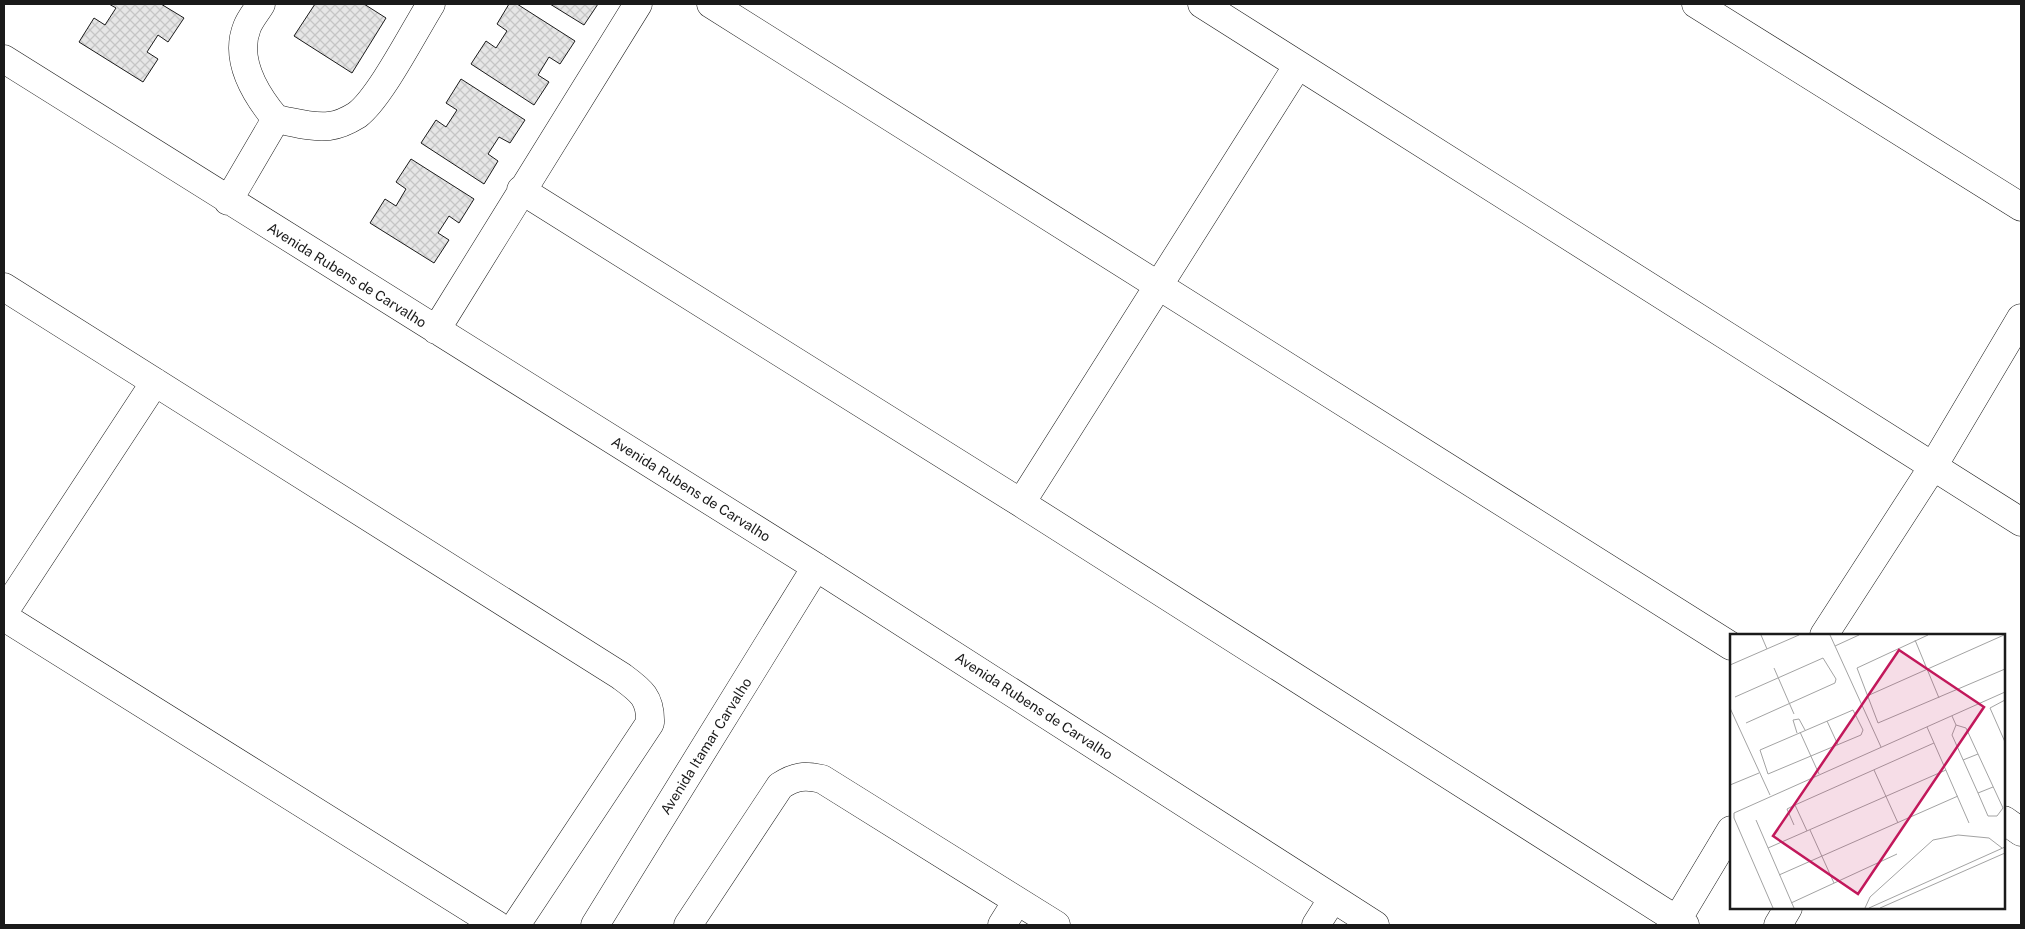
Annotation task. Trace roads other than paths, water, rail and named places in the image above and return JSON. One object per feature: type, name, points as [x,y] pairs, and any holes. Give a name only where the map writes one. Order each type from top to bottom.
[{"type":"street","points":[[261,4],[247,27],[244,43],[245,61],[252,83],[260,100],[276,118],[310,126],[329,126],[345,122],[358,114],[373,99],[430,4]]},
{"type":"street","points":[[436,330],[638,4]]},
{"type":"street","points":[[712,4],[1158,287],[1730,645]]},
{"type":"street","points":[[1202,4],[1932,468],[2021,522]]},
{"type":"street","points":[[1696,4],[2021,207]]},
{"type":"street","name":"Avenida Rubens de Carvalho","points":[[4,59],[228,201],[816,567],[1375,925]]},
{"type":"street","points":[[1021,503],[1298,65]]},
{"type":"street","points":[[228,201],[276,118]]},
{"type":"street","points":[[521,190],[1021,503],[1681,923],[1730,832]]},
{"type":"street","points":[[4,288],[621,676],[646,698],[650,710],[650,723],[516,925]]},
{"type":"street","points":[[1825,634],[1932,468],[2021,318]]},
{"type":"street","points":[[4,612],[156,382]]},
{"type":"street","name":"Avenida Itamar Carvalho","points":[[595,925],[816,567]]},
{"type":"street","points":[[4,618],[497,925]]},
{"type":"street","points":[[688,925],[780,786],[792,778],[802,776],[822,779],[1056,925]]},
{"type":"street","points":[[2005,821],[2021,832]]},
{"type":"street","points":[[1316,925],[1333,898]]},
{"type":"street","points":[[1002,925],[1017,901]]},
{"type":"street","points":[[1778,925],[1787,909]]}]
